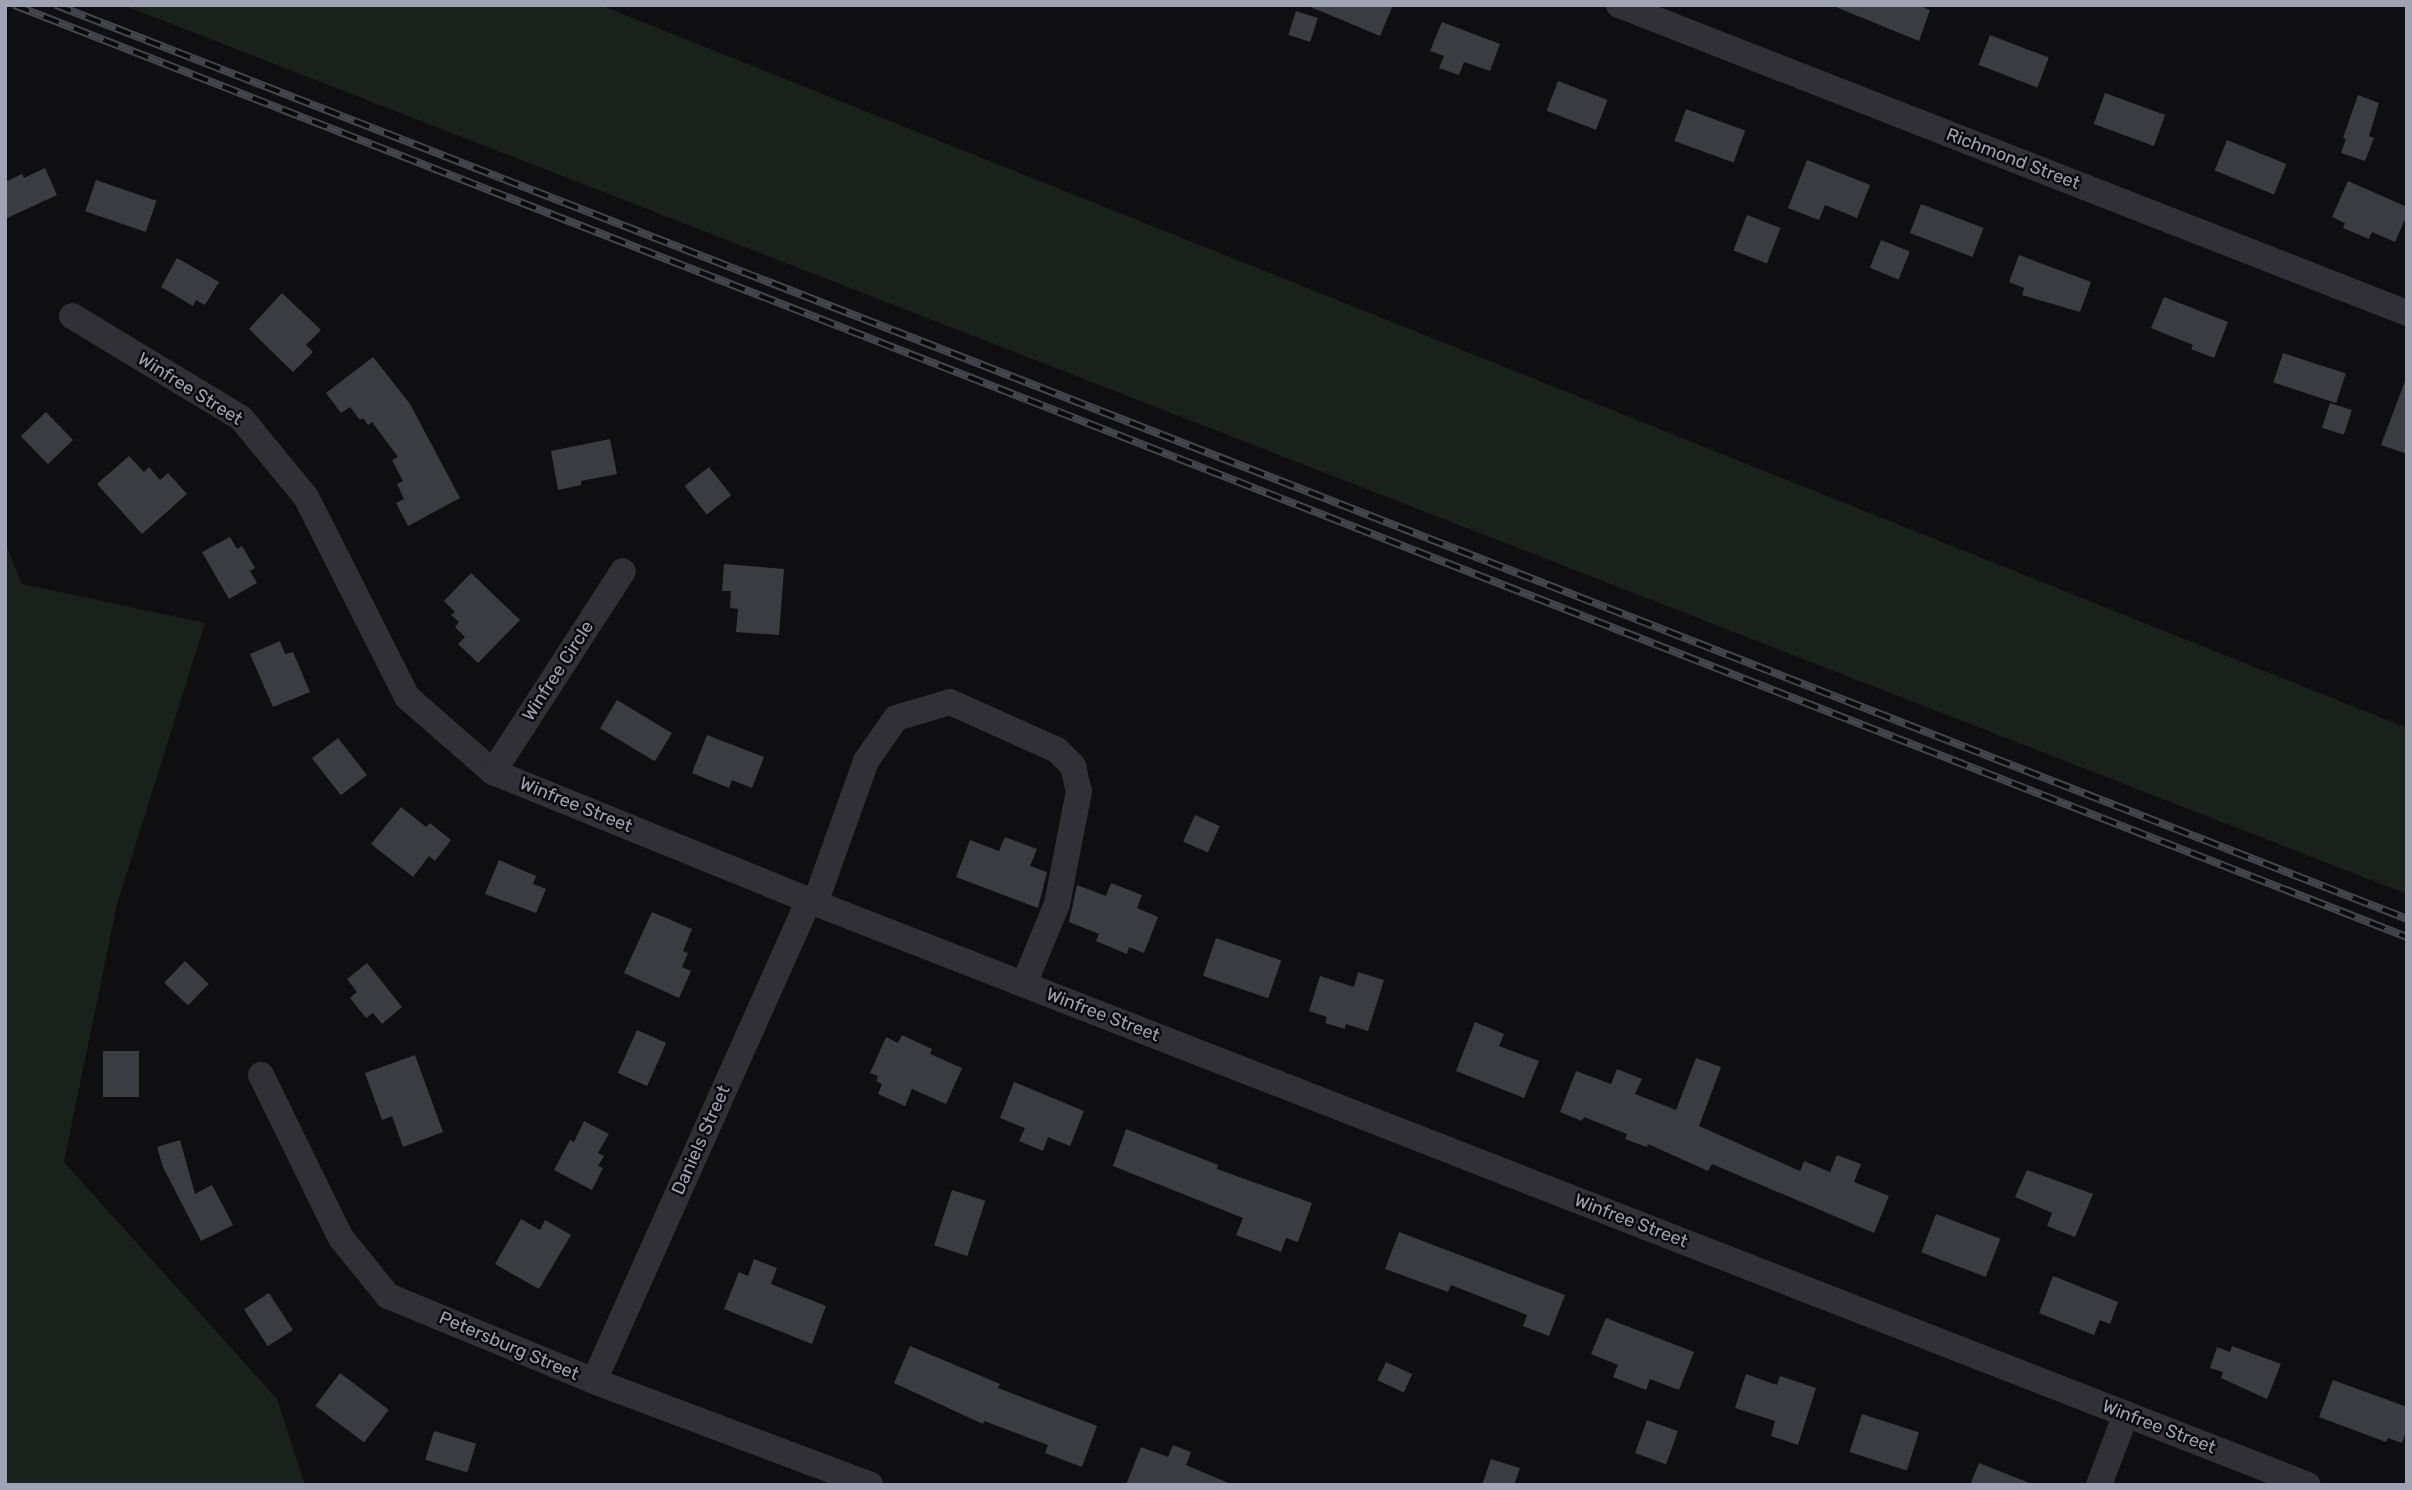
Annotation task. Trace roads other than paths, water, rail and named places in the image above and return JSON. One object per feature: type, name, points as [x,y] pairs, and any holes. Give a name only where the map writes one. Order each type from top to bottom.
[{"type":"street","name":"Richmond Street","points":[[1619,5],[2407,313]]},
{"type":"street","name":"Winfree Street","points":[[72,316],[241,418],[306,497],[407,697],[493,772],[812,901],[2308,1485]]},
{"type":"street","name":"Winfree Circle","points":[[493,772],[623,571]]},
{"type":"street","name":"Daniels Street","points":[[594,1381],[812,901],[866,761],[896,718],[950,702],[1057,750],[1073,766],[1079,791],[1057,904],[1024,984]]},
{"type":"street","name":"Petersburg Street","points":[[261,1075],[341,1238],[388,1296],[594,1381],[870,1485]]},
{"type":"street","points":[[2099,1485],[2126,1414]]},
{"type":"railway","points":[[14,5],[2407,937]]},
{"type":"railway","points":[[56,5],[2407,919]]}]
